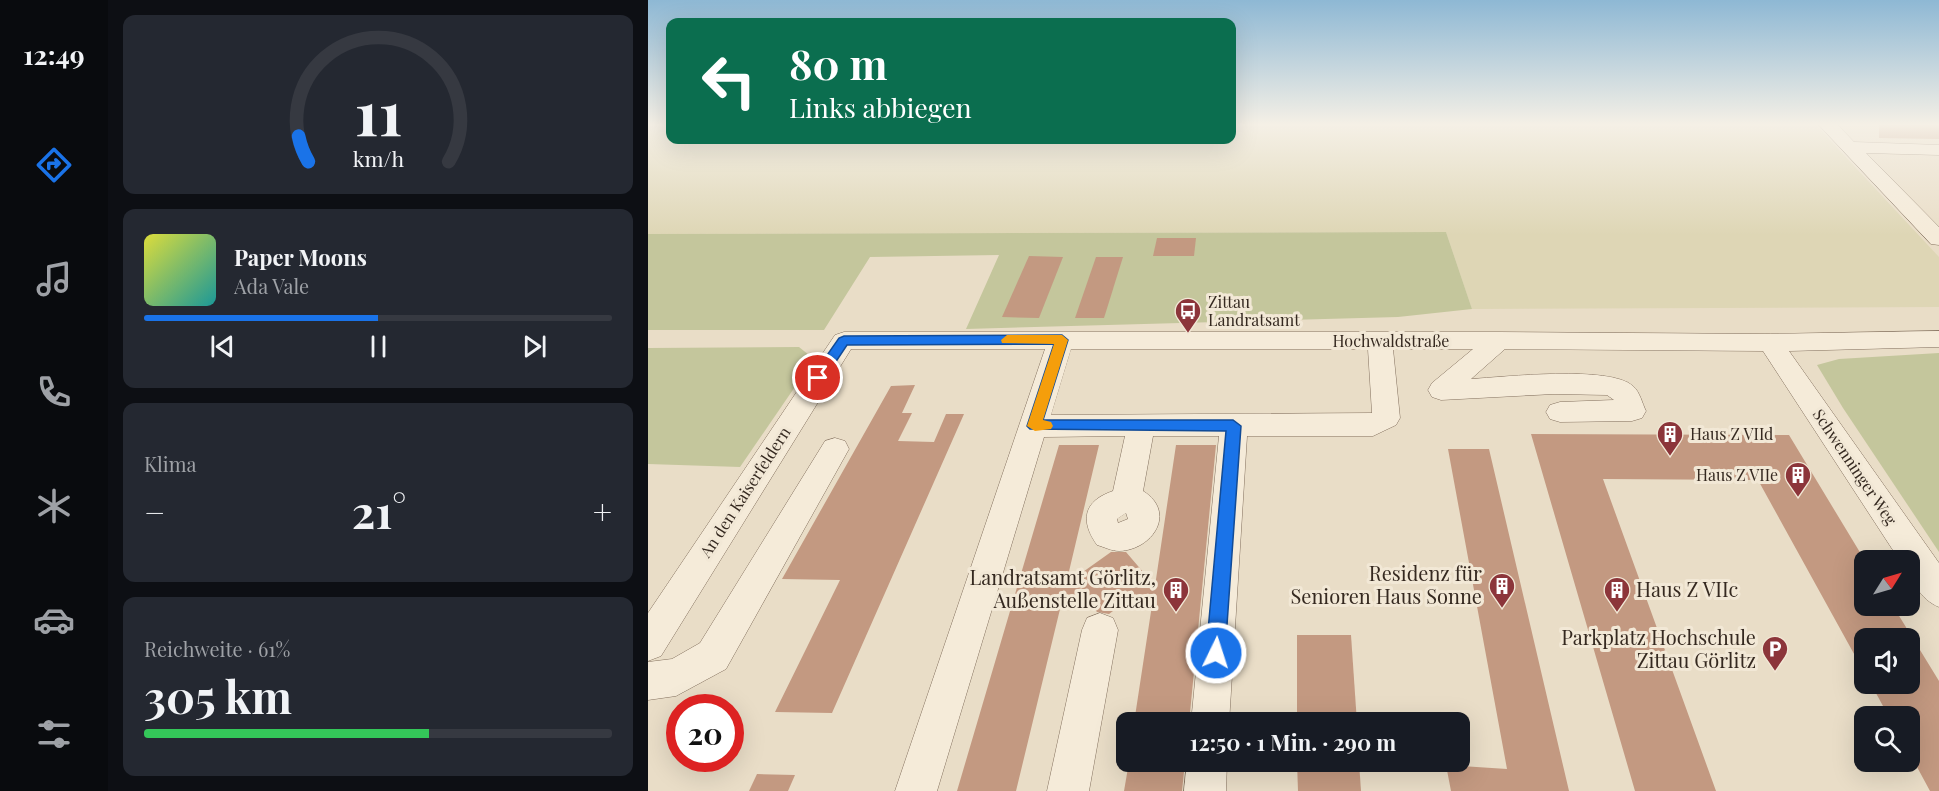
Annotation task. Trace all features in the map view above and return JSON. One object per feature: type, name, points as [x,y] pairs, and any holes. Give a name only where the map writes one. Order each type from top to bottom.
[{"type":"street","points":[[1864,161],[1939,239]]},
{"type":"street","name":"Hochwaldstraße","points":[[844,341],[1499,340],[1770,343],[1939,339]]},
{"type":"street","points":[[916,791],[1062,340]]},
{"type":"street","points":[[1499,340],[1441,390],[1554,384],[1612,386],[1625,394],[1632,411],[1560,411]]},
{"type":"street","name":"An den Kaiserfeldern","points":[[648,644],[844,341]]},
{"type":"street","points":[[1035,426],[1381,423],[1386,418],[1380,341]]},
{"type":"street","name":"Schwenninger Weg","points":[[1770,343],[1939,591]]},
{"type":"street","points":[[1126,500],[1141,426]]},
{"type":"street","points":[[1211,712],[1233,426]]},
{"type":"street","points":[[648,681],[676,677],[714,656],[725,633],[835,449]]},
{"type":"street","points":[[1068,791],[1100,630]]},
{"type":"street","points":[[1205,791],[1206,772]]},
{"type":"shaded area","points":[[648,161],[1849,161],[1939,257],[1939,307],[1472,309],[1446,232],[648,234]]},
{"type":"green space","points":[[1446,232],[1472,309],[1398,317],[966,329],[999,255],[870,257],[824,330],[648,330],[648,234]]},
{"type":"green space","points":[[799,347],[814,359],[740,467],[648,464],[648,348]]},
{"type":"green space","points":[[1939,353],[1939,552],[1817,365],[1839,359]]},
{"type":"building","points":[[1157,238],[1196,238],[1194,256],[1153,256]]},
{"type":"building","points":[[1029,256],[1063,257],[1039,318],[1002,317]]},
{"type":"building","points":[[1096,257],[1123,257],[1104,318],[1075,318]]},
{"type":"building","points":[[915,385],[902,413],[912,413],[898,441],[934,442],[946,414],[964,414],[832,713],[775,712],[840,580],[782,579],[891,386]]},
{"type":"building","points":[[1531,434],[1789,435],[1859,550],[1854,550],[1854,616],[1899,616],[1906,628],[1854,628],[1854,654],[1758,480],[1603,479],[1716,791],[1635,791]]},
{"type":"building","name":"Landratsamt Görlitz, Außenstelle Zittau","points":[[1059,445],[1099,445],[1066,584],[1111,552],[1126,552],[1155,586],[1176,445],[1216,445],[1190,712],[1136,712],[1152,605],[1121,605],[1109,614],[1097,612],[1092,606],[1061,605],[1016,791],[957,791]]},
{"type":"building","name":"Residenz für Senioren Haus Sonne","points":[[1448,449],[1489,449],[1569,791],[1451,791],[1447,772],[1470,772],[1470,767],[1507,769]]},
{"type":"building","points":[[1297,635],[1351,635],[1356,712],[1297,712]]},
{"type":"building","points":[[1920,650],[1939,681],[1939,791],[1930,791],[1920,772],[1920,706],[1883,706],[1876,694],[1920,694]]},
{"type":"building","points":[[1127,772],[1184,772],[1182,791],[1124,791]]},
{"type":"building","points":[[1297,772],[1360,772],[1361,791],[1298,791]]},
{"type":"building","points":[[757,774],[795,775],[788,791],[749,791]]},
{"type":"slow traffic","points":[[1007,340],[1062,340],[1035,426],[1046,426]]},
{"type":"place","name":"Zittau Landratsamt","points":[[1188,334]]},
{"type":"place","name":"Haus Z VIId","points":[[1670,457]]},
{"type":"place","name":"Haus Z VIIe","points":[[1798,498]]},
{"type":"place","name":"Residenz für Senioren Haus Sonne","points":[[1502,609]]},
{"type":"place","name":"Landratsamt Görlitz, Außenstelle Zittau","points":[[1176,613]]},
{"type":"place","name":"Haus Z VIIc","points":[[1617,613]]},
{"type":"place","name":"Parkplatz Hochschule Zittau Görlitz","points":[[1775,672]]},
{"type":"route","points":[[818,378],[844,341],[1062,340],[1035,426],[1233,426],[1216,653]]}]
